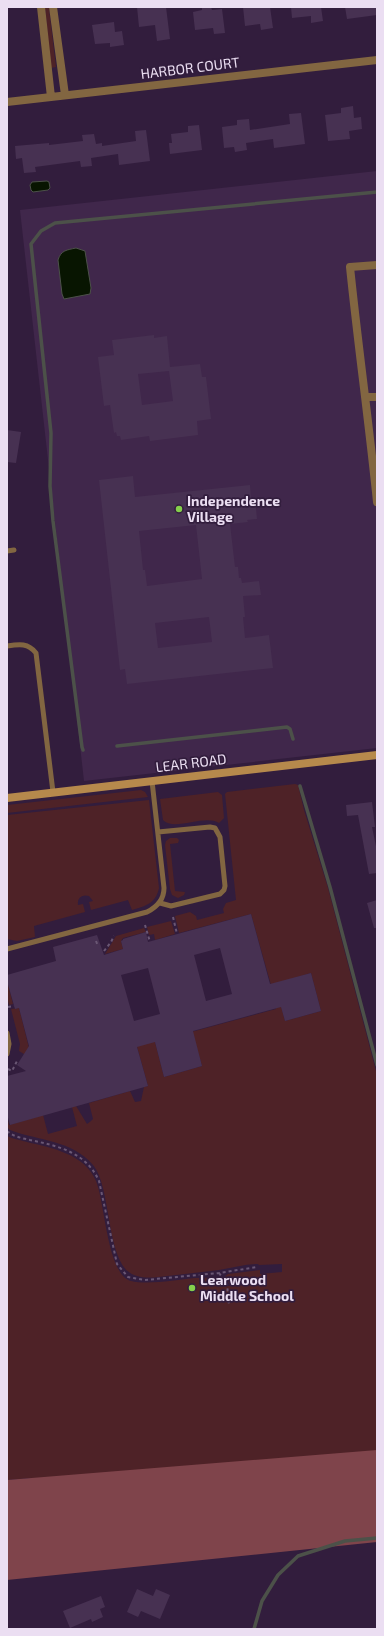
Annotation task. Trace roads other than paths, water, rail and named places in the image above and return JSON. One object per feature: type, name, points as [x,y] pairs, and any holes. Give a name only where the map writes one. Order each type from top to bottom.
[{"type":"street","points":[[42,7],[51,97]]},
{"type":"street","points":[[53,7],[65,96]]},
{"type":"street","name":"HARBOR COURT","points":[[7,102],[377,60]]},
{"type":"street","points":[[377,266],[350,266],[377,502]]},
{"type":"street","points":[[365,397],[377,397]]},
{"type":"street","name":"LEAR ROAD","points":[[7,798],[377,756]]},
{"type":"lane","points":[[7,551],[14,550]]},
{"type":"lane","points":[[7,646],[25,644],[32,647],[36,653],[53,792]]},
{"type":"lane","points":[[7,949],[147,912],[160,903],[164,891],[152,781]]},
{"type":"lane","points":[[158,832],[210,827],[215,828],[220,836],[225,886],[224,890],[220,894],[171,906],[160,903]]},
{"type":"lane","points":[[7,1033],[9,1044],[7,1054]]},
{"type":"waterway","points":[[83,750],[53,521],[50,486],[51,433],[31,244],[41,231],[55,223],[377,192]]},
{"type":"waterway","points":[[117,746],[287,727],[290,729],[293,739]]},
{"type":"waterway","points":[[300,786],[330,887],[377,1065]]},
{"type":"waterway","points":[[254,1629],[262,1601],[278,1575],[298,1556],[345,1541],[377,1538]]},
{"type":"place","name":"Independence Village","points":[[179,509]]},
{"type":"place","name":"Learwood Middle School","points":[[192,1288]]}]
